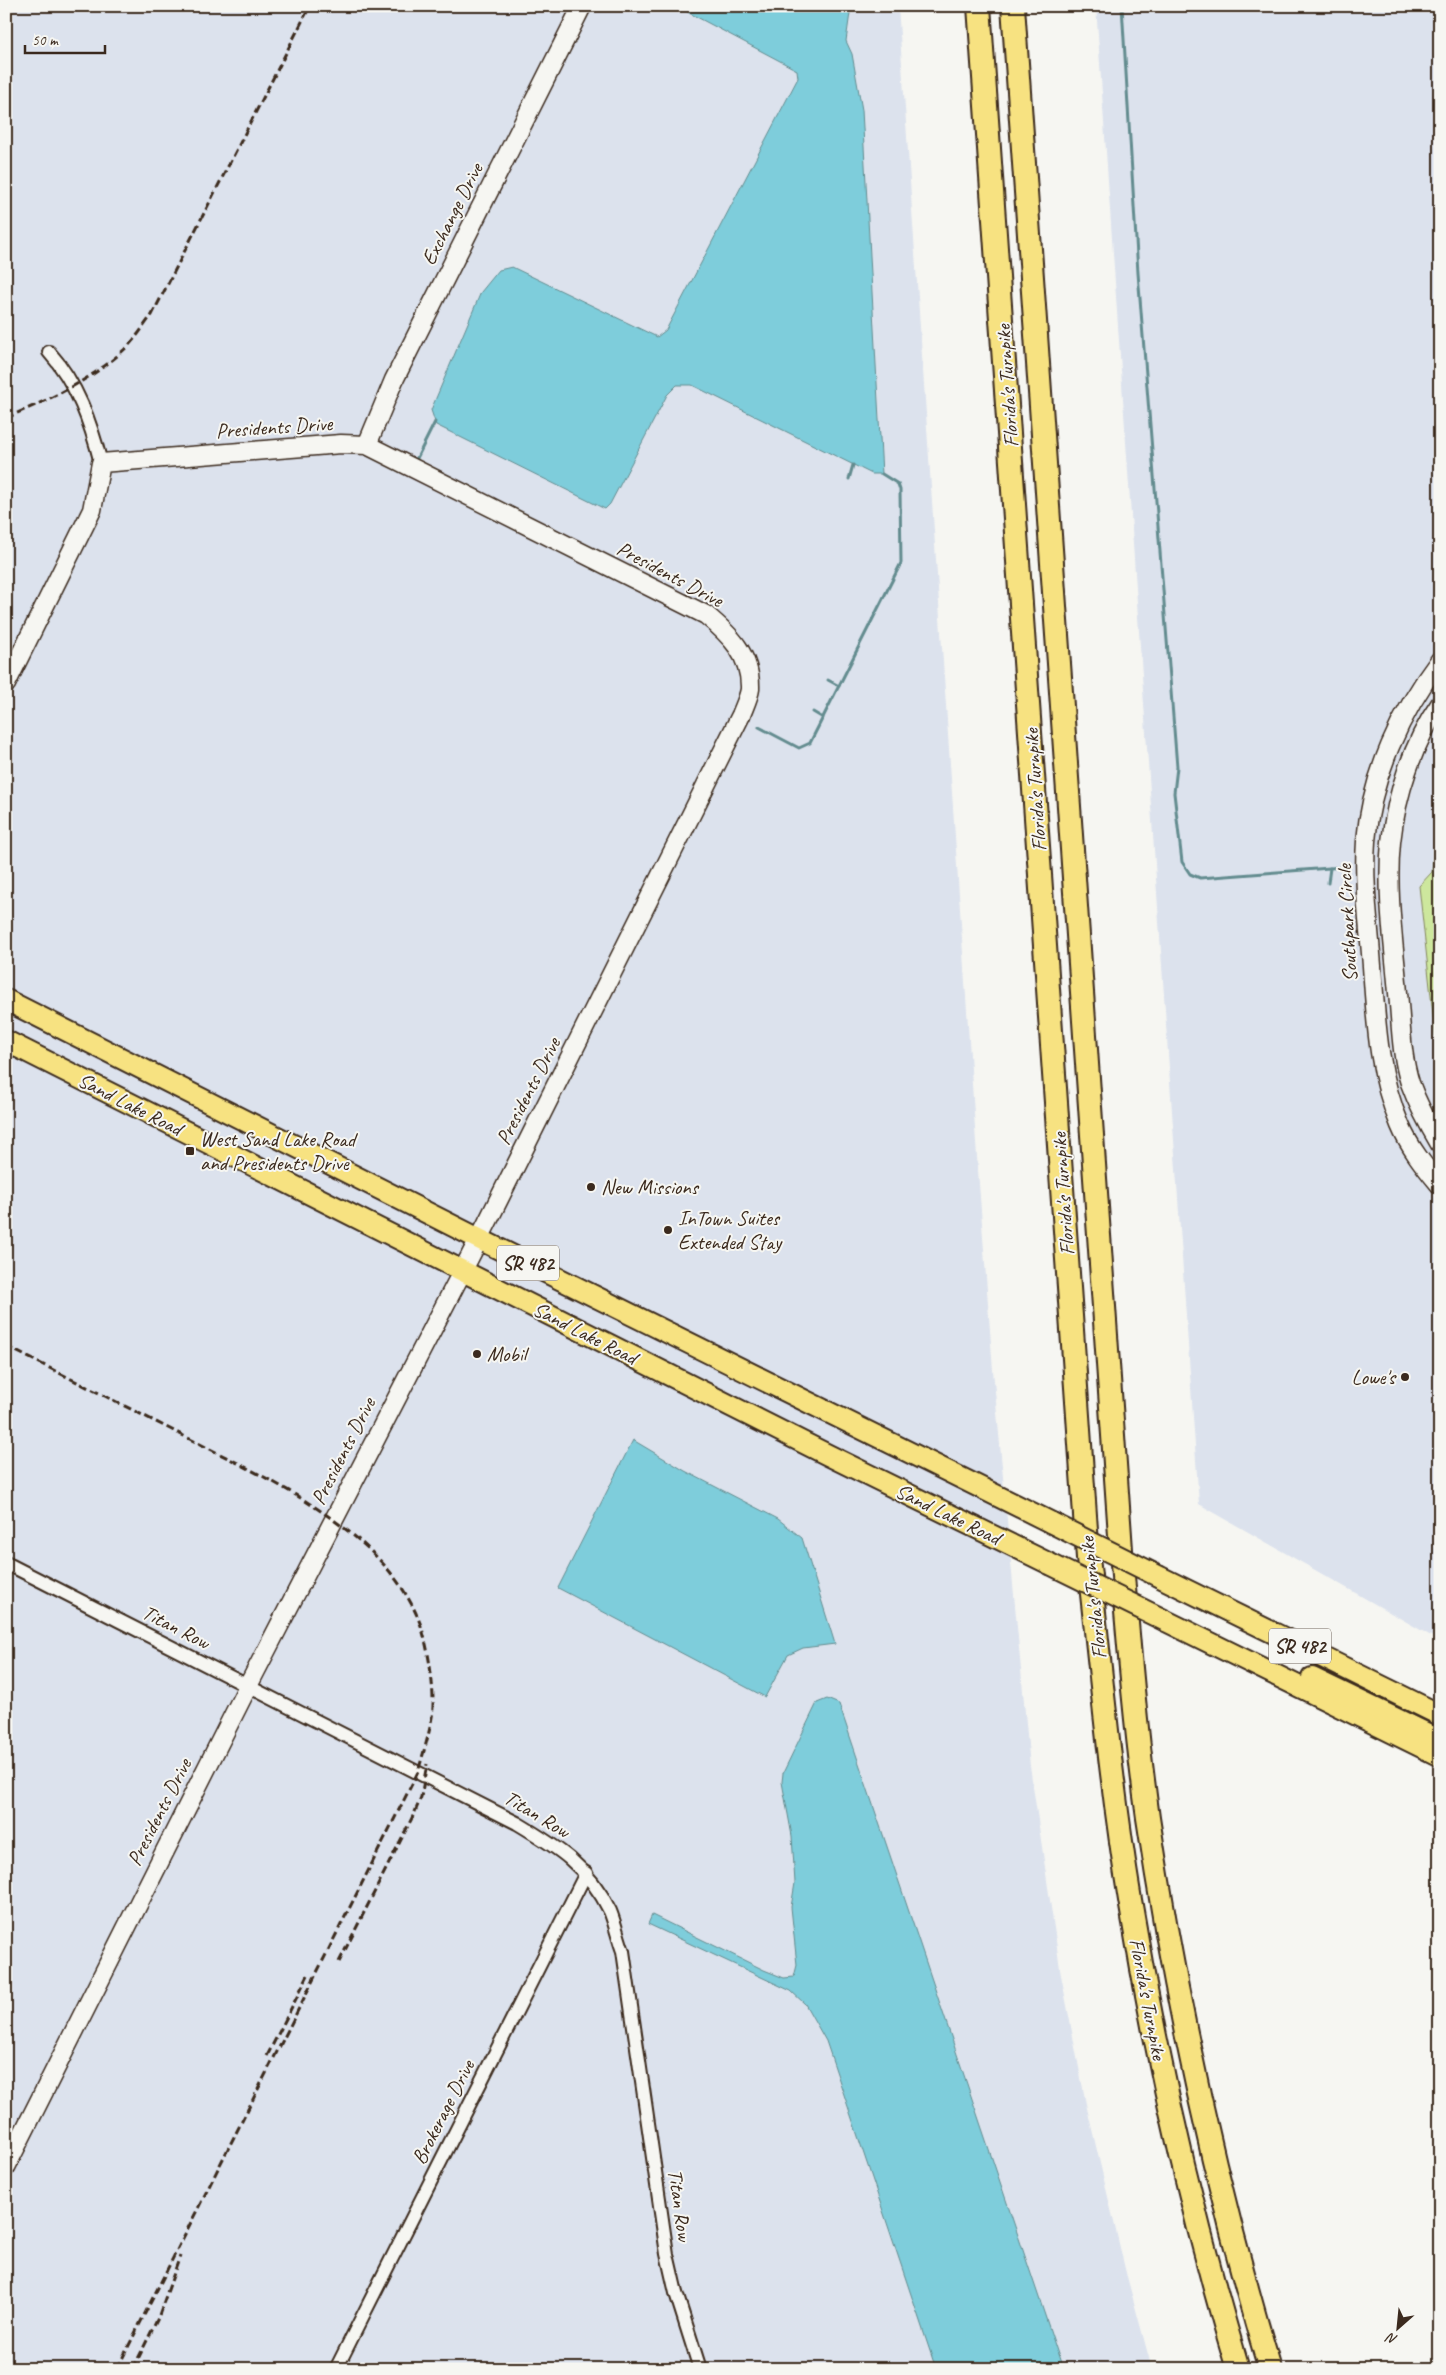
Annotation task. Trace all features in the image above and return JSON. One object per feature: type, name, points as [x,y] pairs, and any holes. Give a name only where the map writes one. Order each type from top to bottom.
[{"type":"highway","name":"Florida's Turnpike","points":[[980,6],[1087,1548],[1107,1735],[1130,1900],[1160,2063],[1178,2145],[1238,2369]]},
{"type":"highway","name":"Florida's Turnpike","points":[[1013,6],[1121,1554],[1136,1714],[1160,1895],[1190,2057],[1228,2218],[1270,2369]]},
{"type":"main road","name":"Sand Lake Road","points":[[6,1000],[478,1239],[1440,1715]]},
{"type":"main road","name":"Sand Lake Road","points":[[6,1041],[461,1271],[1236,1656]]},
{"type":"main road","points":[[1236,1656],[1310,1677],[1440,1740]]},
{"type":"main road","name":"SR 482","points":[[1236,1656],[1440,1756]]},
{"type":"street","name":"Exchange Drive","points":[[367,445],[394,380],[582,6]]},
{"type":"street","points":[[6,684],[92,510],[101,463],[93,432],[74,387],[60,364],[49,352]]},
{"type":"street","name":"Presidents Drive","points":[[6,2167],[248,1686],[478,1239],[741,715],[750,690],[746,661],[731,637],[706,615],[367,445],[341,444],[101,463]]},
{"type":"street","name":"Southpark Circle","points":[[1440,660],[1407,710],[1385,757],[1374,797],[1366,840],[1366,882],[1378,1046],[1386,1088],[1400,1127],[1420,1160],[1440,1185]]},
{"type":"street","points":[[1440,704],[1421,737],[1409,766],[1391,842],[1391,881],[1392,921],[1402,1043],[1410,1081],[1423,1116],[1440,1144]]},
{"type":"street","name":"Titan Row","points":[[6,1563],[517,1823],[555,1845],[586,1873],[610,1911],[623,1951],[667,2254],[676,2293],[700,2369]]},
{"type":"street","name":"Brokerage Drive","points":[[336,2369],[586,1873]]},
{"type":"shaded area","points":[[6,6],[898,6],[977,1157],[993,1370],[1030,1766],[1061,1975],[1086,2104],[1126,2273],[1152,2369],[6,2369]]},
{"type":"shaded area","points":[[1096,6],[1440,6],[1440,1641],[1199,1504]]},
{"type":"green space","points":[[1440,827],[1440,1079],[1419,886],[1432,872],[1435,828]]},
{"type":"water","points":[[676,6],[851,6],[846,41],[852,54],[862,110],[882,474],[872,474],[692,385],[677,385],[667,395],[610,504],[605,509],[436,425],[431,410],[481,292],[499,270],[512,267],[657,337],[666,330],[798,78],[797,70]]},
{"type":"water","points":[[633,1440],[685,1471],[778,1519],[802,1538],[835,1644],[803,1648],[788,1655],[765,1697],[558,1588]]},
{"type":"water","points":[[827,1699],[839,1704],[1063,2369],[936,2369],[826,2041],[805,2004],[791,1991],[648,1924],[652,1915],[764,1970],[784,1978],[794,1977],[797,1965],[791,1907],[795,1883],[792,1836],[782,1782],[783,1773],[817,1703]]},
{"type":"waterway","points":[[1122,6],[1138,273],[1177,767],[1174,793],[1182,862],[1190,874],[1200,878],[1343,867]]},
{"type":"waterway","points":[[415,462],[435,422]]},
{"type":"waterway","points":[[849,479],[853,465]]},
{"type":"waterway","points":[[759,727],[799,748],[810,743],[901,563],[900,490],[898,484],[882,474]]},
{"type":"waterway","points":[[828,680],[839,686]]},
{"type":"waterway","points":[[813,712],[823,718]]},
{"type":"waterway","points":[[1328,883],[1330,868]]},
{"type":"railway","points":[[6,418],[55,396],[86,379],[128,346],[152,315],[310,6]]},
{"type":"railway","points":[[6,1346],[279,1485],[315,1507],[348,1531],[378,1559],[403,1589],[423,1632],[432,1683],[432,1717],[418,1772],[117,2369]]},
{"type":"railway","points":[[339,1962],[415,1812],[421,1797],[427,1764]]},
{"type":"railway","points":[[267,2056],[308,1975]]},
{"type":"railway","points":[[133,2369],[158,2318],[180,2256]]},
{"type":"place","name":"West Sand Lake Road and Presidents Drive","points":[[190,1151]]},
{"type":"place","name":"New Missions","points":[[591,1187]]},
{"type":"place","name":"InTown Suites Extended Stay","points":[[668,1230]]},
{"type":"place","name":"Mobil","points":[[477,1354]]},
{"type":"place","name":"Lowe's","points":[[1405,1377]]}]
